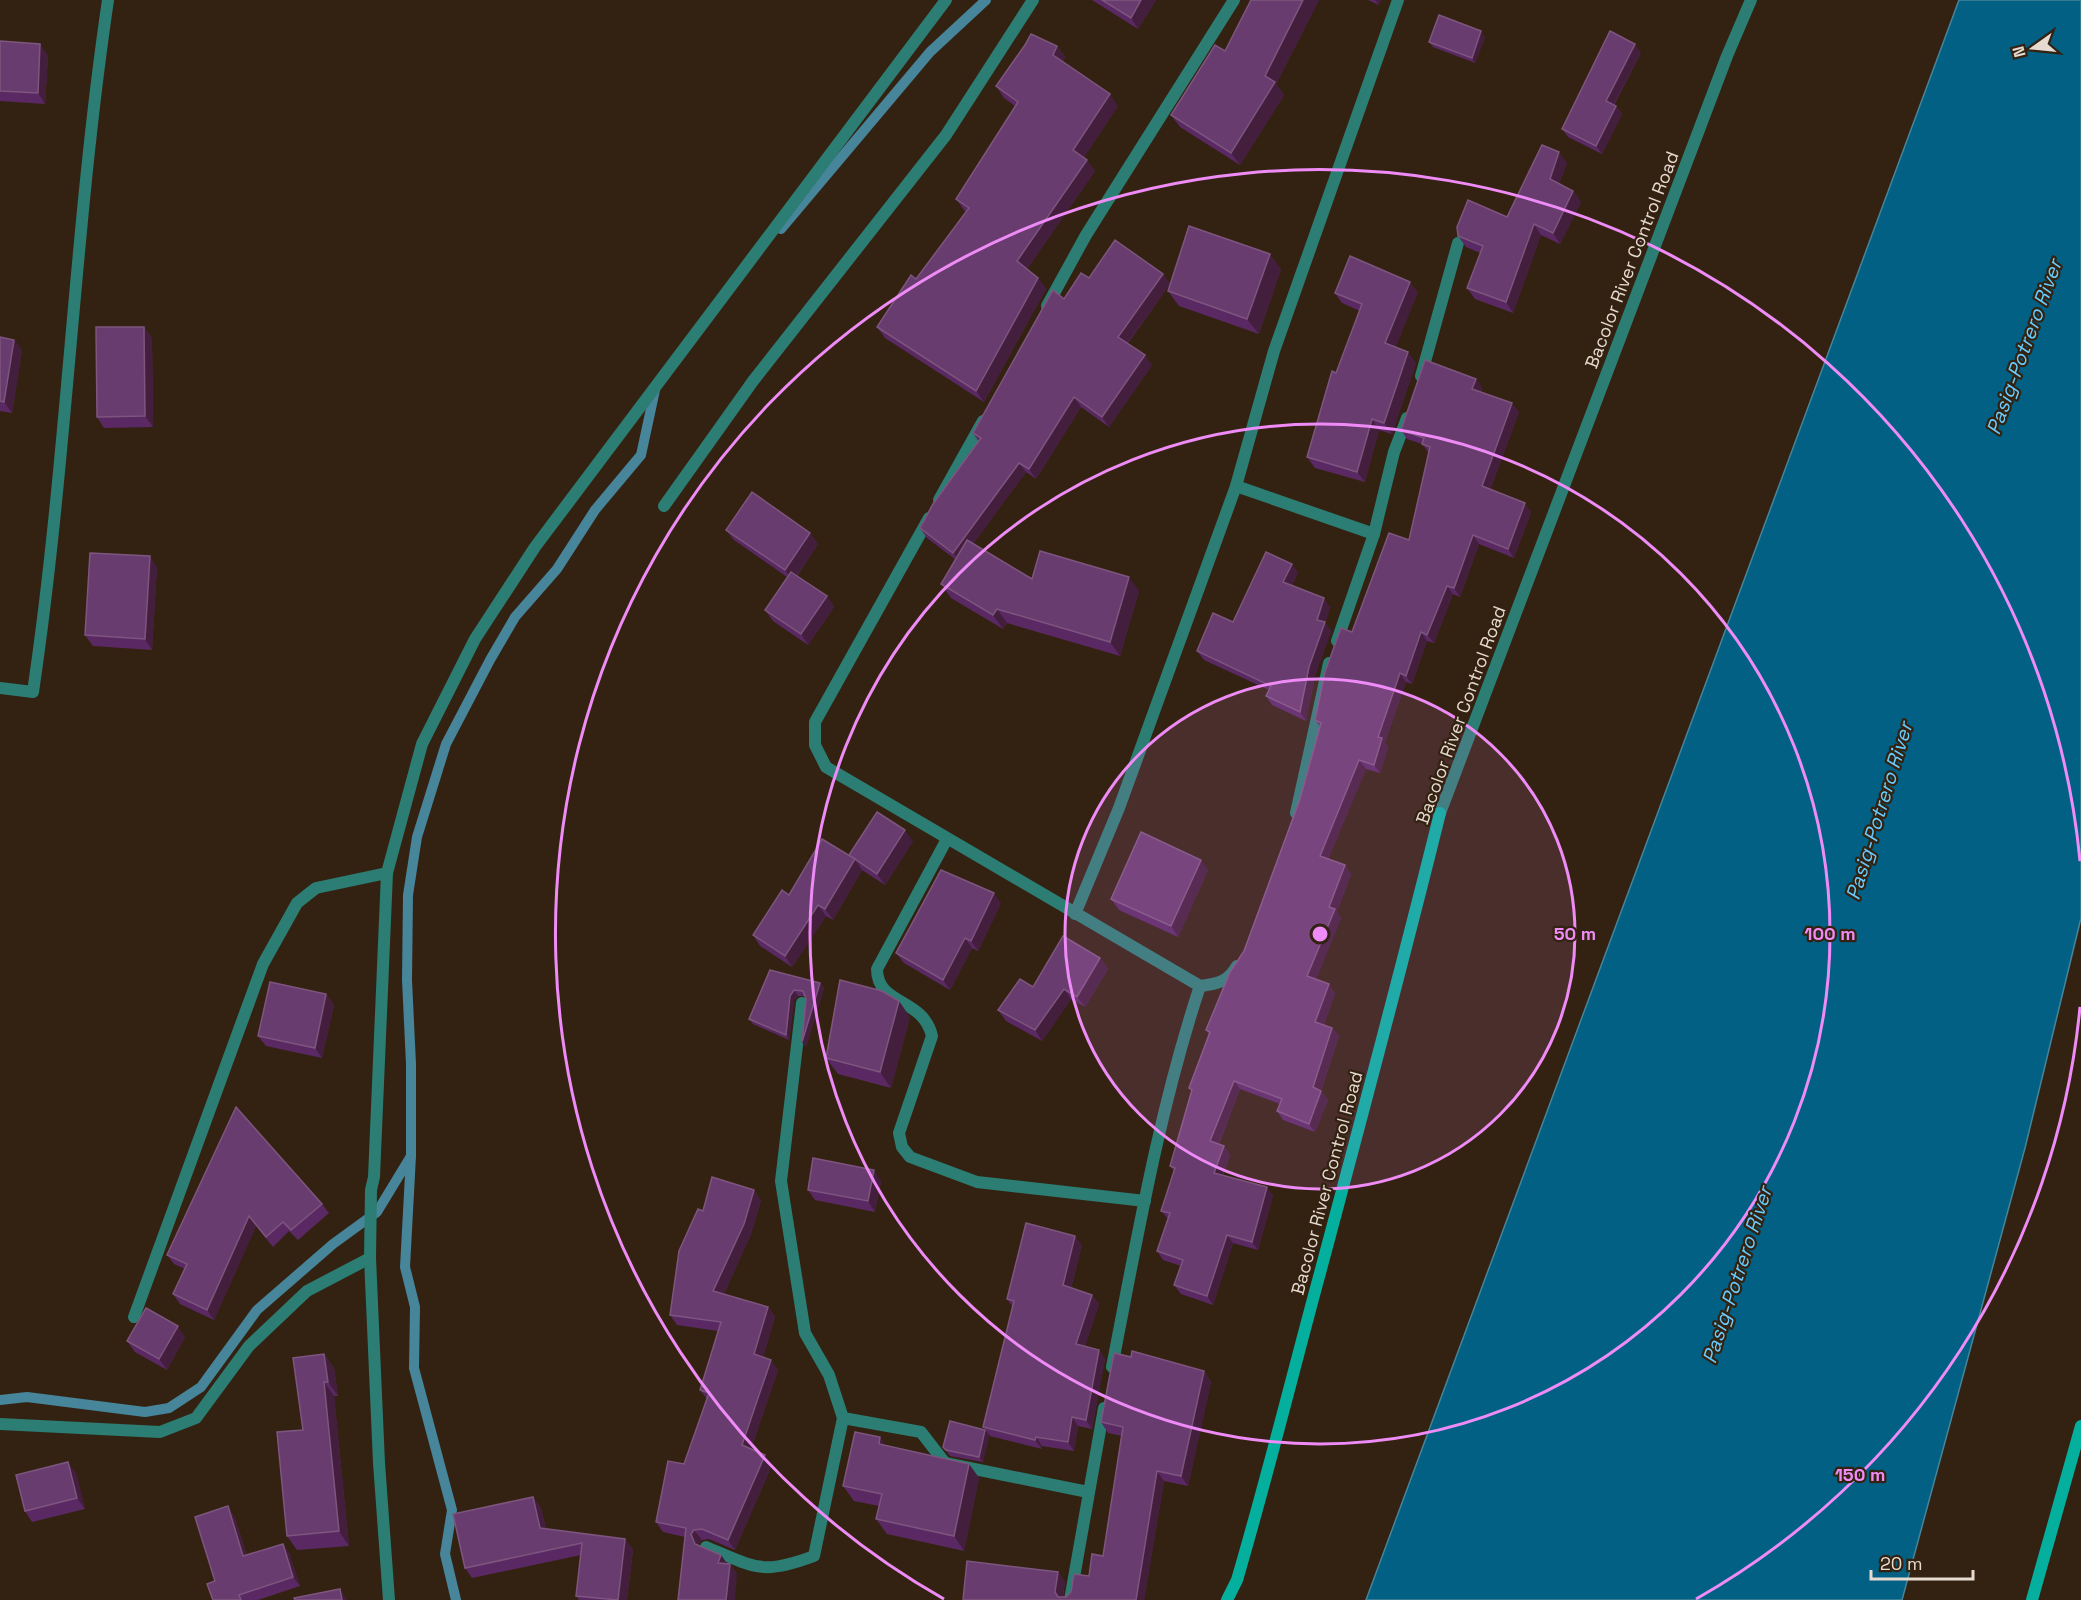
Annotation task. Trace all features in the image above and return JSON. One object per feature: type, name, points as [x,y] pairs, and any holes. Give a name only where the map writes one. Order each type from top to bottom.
[{"type":"street","points":[[0,688],[33,692],[57,496],[93,114],[108,0]]},
{"type":"street","points":[[389,1600],[379,1463],[370,1258],[371,1190],[374,1177],[387,873],[422,744],[475,639],[535,547],[946,0]]},
{"type":"street","points":[[664,506],[753,381],[946,135],[1033,0]]},
{"type":"street","points":[[1040,318],[1086,235],[1234,0]]},
{"type":"street","points":[[1075,914],[1119,808],[1236,486],[1274,351],[1398,0]]},
{"type":"street","name":"Bacolor River Control Road","points":[[1227,1600],[1237,1580],[1276,1448],[1383,1044],[1440,813],[1727,56],[1751,0]]},
{"type":"street","points":[[1418,386],[1458,243]]},
{"type":"street","points":[[1290,827],[1298,806],[1323,679],[1374,534],[1394,452],[1410,408]]},
{"type":"street","points":[[988,411],[815,722],[815,745],[826,767],[1200,986],[1220,984],[1231,976],[1242,957]]},
{"type":"street","points":[[1236,486],[1374,534]]},
{"type":"street","points":[[947,839],[878,969],[877,981],[884,990],[918,1011],[929,1022],[932,1036],[899,1133],[902,1147],[910,1157],[977,1182],[1144,1201]]},
{"type":"street","points":[[134,1317],[263,964],[297,903],[316,888],[387,873]]},
{"type":"street","points":[[1110,1375],[1144,1201],[1180,1048],[1200,986]]},
{"type":"street","points":[[706,1547],[760,1569],[787,1566],[814,1556],[843,1418],[829,1375],[805,1333],[782,1181],[801,1003]]},
{"type":"street","points":[[0,1424],[160,1432],[196,1418],[249,1346],[307,1291],[370,1258]]},
{"type":"street","points":[[1070,1600],[1106,1399]]},
{"type":"street","points":[[843,1418],[921,1432],[945,1463],[1088,1492]]},
{"type":"street","points":[[2032,1600],[2081,1426]]},
{"type":"water","name":"Pasig-Potrero River","points":[[1959,0],[2081,0],[2081,918],[2025,1148],[1902,1600],[1366,1600]]},
{"type":"building","points":[[1102,0],[1141,0],[1131,18]]},
{"type":"building","points":[[1251,0],[1303,0],[1265,76],[1275,82],[1231,153],[1171,115],[1215,45],[1225,51]]},
{"type":"building","points":[[1439,15],[1481,31],[1472,58],[1429,42]]},
{"type":"building","points":[[1610,31],[1635,44],[1606,101],[1616,106],[1596,146],[1562,129]]},
{"type":"building","points":[[1031,34],[1057,46],[1053,55],[1110,94],[1073,150],[1087,160],[1017,261],[1038,278],[976,391],[877,327],[911,275],[916,279],[969,208],[956,199],[1018,102],[996,86]]},
{"type":"building","points":[[0,41],[40,44],[38,93],[0,91]]},
{"type":"building","points":[[1542,145],[1559,152],[1550,179],[1573,191],[1553,233],[1534,224],[1506,302],[1467,288],[1483,246],[1458,236],[1457,227],[1468,200],[1507,217]]},
{"type":"building","points":[[1189,226],[1270,254],[1247,319],[1168,291]]},
{"type":"building","points":[[1115,240],[1163,274],[1118,337],[1145,355],[1102,417],[1074,397],[1029,469],[1019,463],[953,553],[920,528],[933,504],[981,438],[973,433],[1053,290],[1064,299],[1081,273],[1089,278]]},
{"type":"building","points":[[1350,256],[1410,282],[1385,343],[1408,352],[1384,423],[1372,419],[1357,472],[1307,457],[1332,371],[1336,373],[1362,304],[1335,293]]},
{"type":"building","points":[[96,327],[144,327],[145,416],[97,417]]},
{"type":"building","points":[[0,337],[14,340],[4,402],[0,401]]},
{"type":"building","points":[[1425,360],[1476,379],[1472,389],[1512,403],[1482,486],[1525,503],[1508,549],[1473,535],[1454,588],[1447,586],[1427,635],[1421,632],[1406,676],[1400,673],[1378,737],[1382,738],[1374,765],[1359,760],[1320,856],[1345,865],[1329,907],[1335,909],[1307,976],[1329,984],[1315,1022],[1332,1028],[1313,1087],[1321,1091],[1309,1124],[1277,1111],[1282,1099],[1234,1081],[1210,1141],[1224,1146],[1214,1173],[1267,1187],[1252,1242],[1227,1235],[1207,1296],[1174,1285],[1183,1260],[1157,1251],[1170,1213],[1161,1211],[1175,1168],[1170,1166],[1192,1090],[1189,1088],[1210,1032],[1206,1030],[1230,972],[1244,951],[1300,799],[1321,723],[1315,720],[1325,672],[1341,628],[1352,632],[1389,533],[1409,540],[1430,447],[1422,444],[1424,438],[1401,430]]},
{"type":"building","points":[[752,492],[810,533],[785,570],[726,530]]},
{"type":"building","points":[[967,540],[1032,579],[1040,551],[1129,577],[1110,642],[997,609],[993,615],[941,584]]},
{"type":"building","points":[[1266,552],[1292,564],[1283,582],[1324,598],[1317,620],[1325,622],[1309,667],[1300,712],[1266,696],[1271,686],[1197,651],[1213,613],[1233,622]]},
{"type":"building","points":[[90,553],[150,556],[145,639],[85,635]]},
{"type":"building","points":[[791,572],[827,596],[801,634],[765,610]]},
{"type":"building","points":[[877,812],[905,830],[877,874],[849,855]]},
{"type":"building","points":[[1141,832],[1201,860],[1171,926],[1111,899]]},
{"type":"building","points":[[822,839],[855,859],[825,909],[818,905],[785,956],[753,935],[782,890],[789,895]]},
{"type":"building","points":[[941,870],[994,893],[971,941],[965,938],[943,980],[896,953]]},
{"type":"building","points":[[1063,936],[1100,958],[1077,997],[1064,989],[1035,1030],[998,1010],[1020,979],[1033,987]]},
{"type":"building","points":[[770,970],[820,983],[802,1042],[806,999],[803,991],[794,990],[790,996],[786,1035],[749,1019]]},
{"type":"building","points":[[840,980],[882,991],[899,1001],[880,1072],[826,1058]]},
{"type":"building","points":[[270,982],[326,994],[315,1048],[258,1036]]},
{"type":"building","points":[[236,1107],[322,1204],[291,1230],[283,1222],[266,1237],[249,1216],[207,1310],[173,1294],[187,1264],[167,1255]]},
{"type":"building","points":[[813,1158],[874,1170],[868,1201],[808,1190]]},
{"type":"building","points":[[712,1177],[754,1190],[744,1224],[713,1291],[768,1307],[754,1354],[771,1360],[742,1445],[765,1455],[728,1540],[702,1529],[694,1530],[691,1534],[695,1544],[721,1555],[718,1563],[730,1564],[726,1600],[678,1600],[686,1528],[656,1522],[668,1461],[684,1464],[709,1393],[700,1390],[721,1322],[670,1315],[679,1251],[698,1209],[703,1211]]},
{"type":"building","points":[[1026,1223],[1075,1236],[1063,1285],[1092,1295],[1076,1344],[1099,1350],[1086,1420],[1072,1417],[1068,1442],[1036,1437],[1035,1440],[983,1427],[1014,1301],[1007,1299]]},
{"type":"building","points":[[146,1308],[178,1326],[159,1359],[127,1341]]},
{"type":"building","points":[[1132,1351],[1204,1371],[1181,1476],[1157,1471],[1136,1600],[963,1600],[967,1561],[1058,1572],[1055,1592],[1058,1597],[1066,1597],[1071,1592],[1074,1574],[1089,1576],[1092,1554],[1103,1556],[1123,1427],[1101,1422],[1114,1353],[1131,1357]]},
{"type":"building","points":[[324,1354],[328,1382],[324,1382],[339,1531],[287,1536],[277,1432],[303,1430],[293,1358]]},
{"type":"building","points":[[950,1421],[985,1430],[979,1457],[946,1450],[943,1447]]},
{"type":"building","points":[[855,1432],[880,1437],[879,1444],[969,1464],[954,1536],[876,1519],[882,1494],[843,1486]]},
{"type":"building","points":[[68,1462],[77,1498],[25,1511],[16,1475]]},
{"type":"building","points":[[533,1497],[540,1528],[625,1539],[618,1600],[576,1596],[582,1543],[465,1568],[453,1514]]},
{"type":"building","points":[[228,1506],[243,1556],[283,1544],[293,1577],[239,1595],[241,1600],[213,1600],[207,1584],[215,1581],[195,1517]]},
{"type":"building","points":[[340,1589],[342,1600],[295,1600],[294,1598]]},
{"type":"waterway","points":[[781,229],[930,52],[986,0]]},
{"type":"waterway","points":[[456,1600],[445,1554],[452,1510],[414,1368],[415,1307],[405,1267],[411,1156],[411,1064],[407,980],[408,895],[417,837],[446,744],[490,660],[515,617],[557,569],[595,510],[641,455],[655,390]]},
{"type":"waterway","points":[[0,1400],[27,1397],[145,1412],[169,1408],[201,1387],[257,1310],[333,1244],[377,1212],[411,1156]]}]
